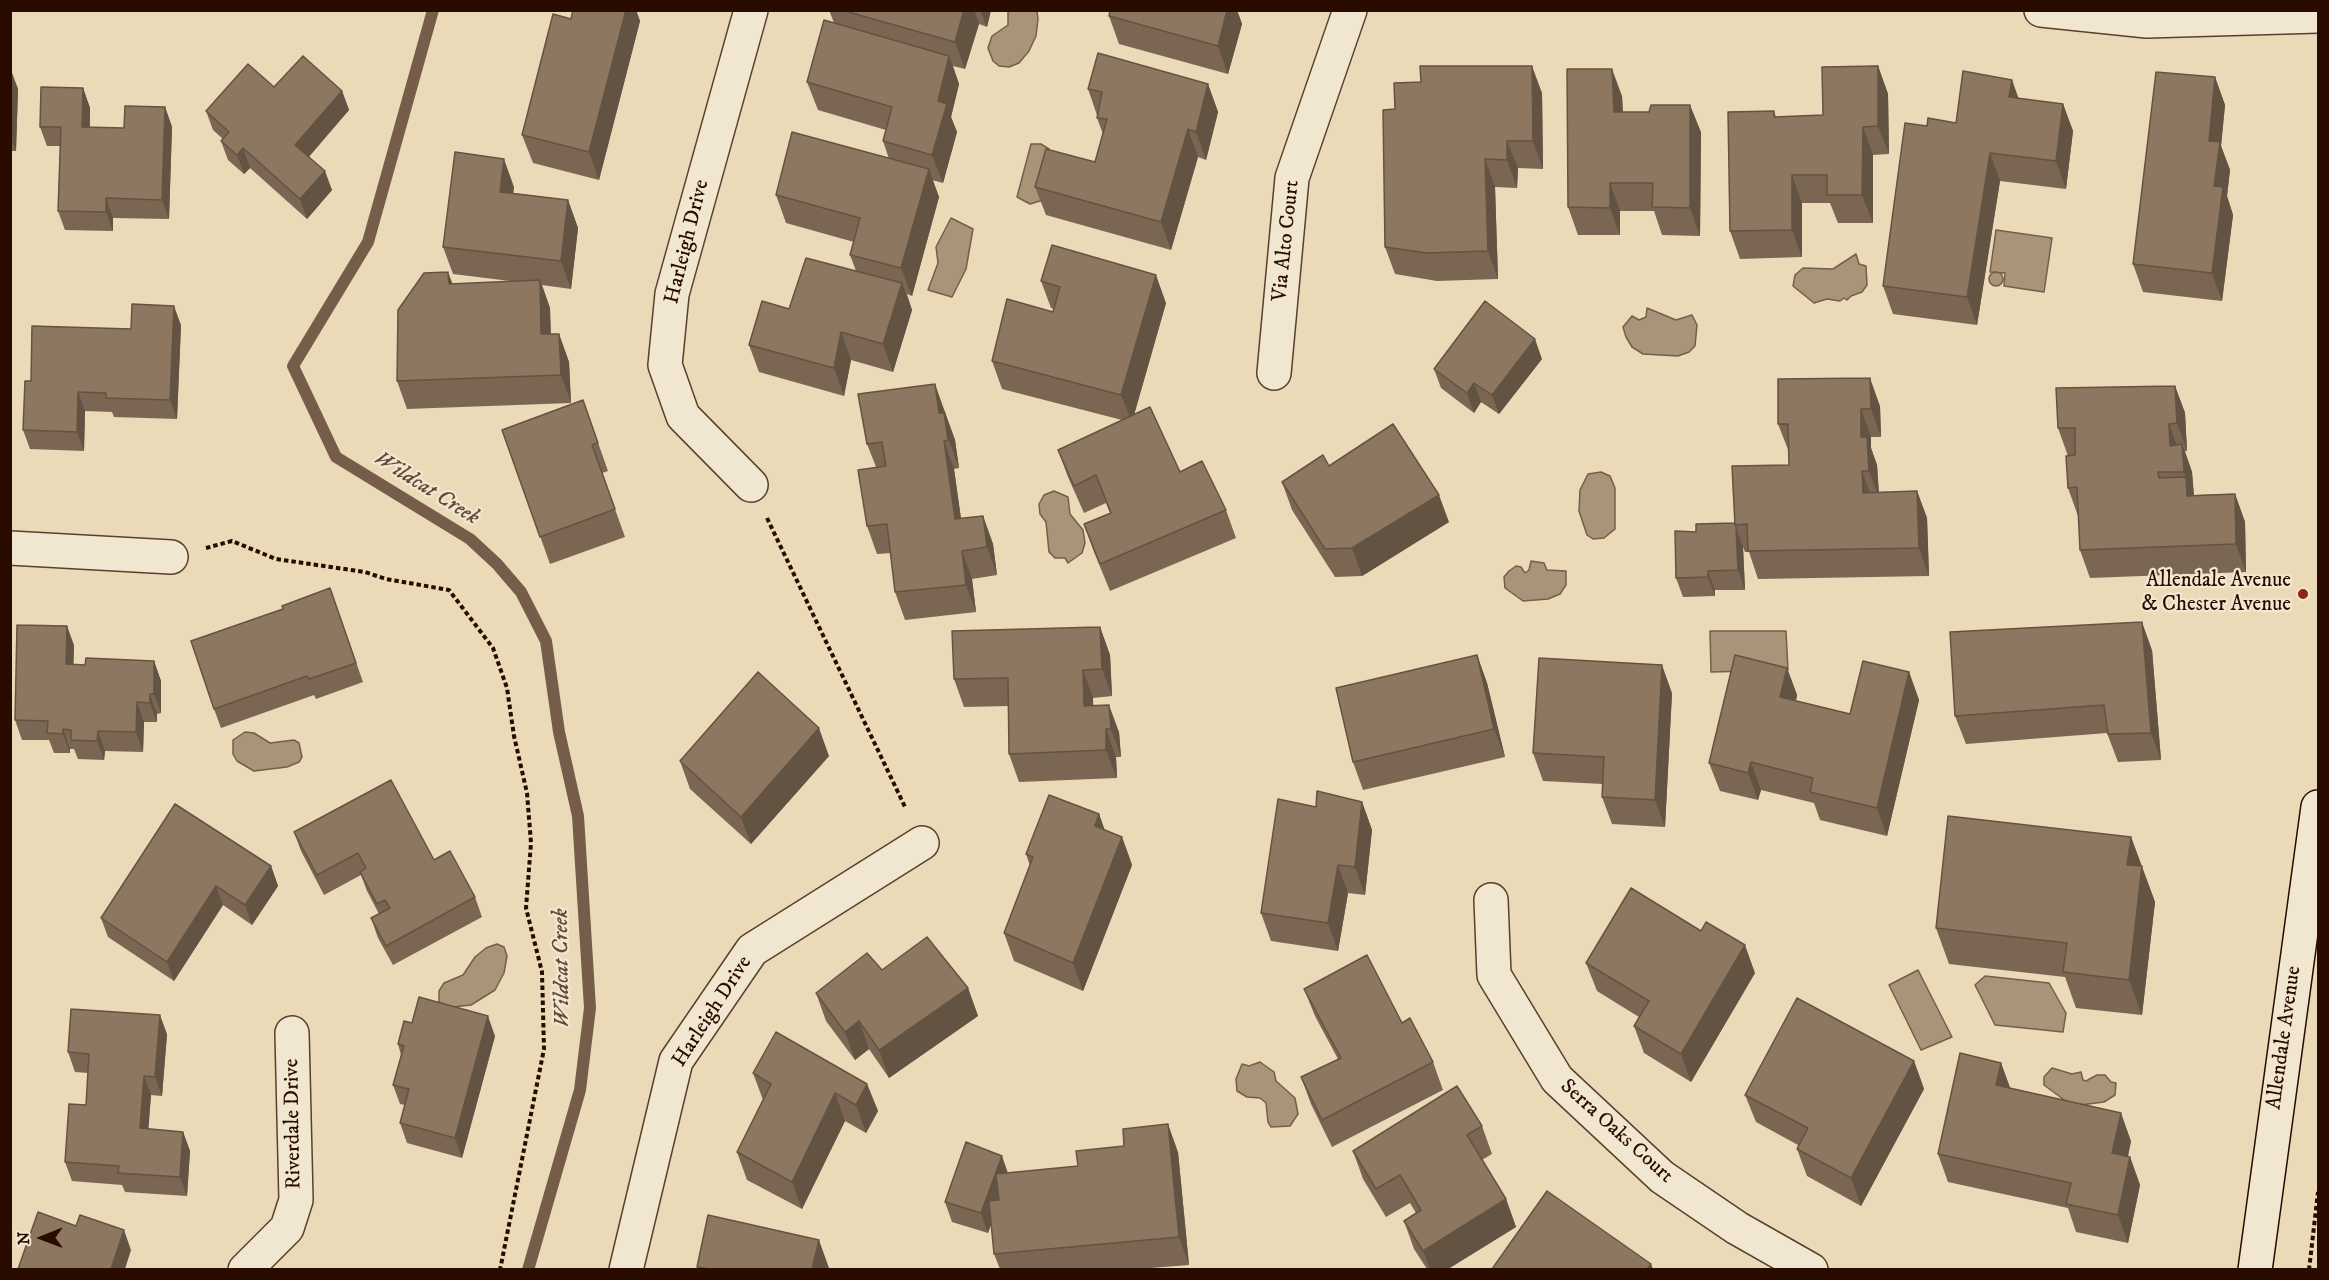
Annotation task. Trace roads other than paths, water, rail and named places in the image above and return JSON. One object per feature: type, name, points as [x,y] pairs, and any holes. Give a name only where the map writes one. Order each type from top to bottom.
[{"type":"street","name":"Harleigh Drive","points":[[751,10],[672,294],[664,365],[683,416],[751,484]]},
{"type":"street","name":"Via Alto Court","points":[[1274,373],[1292,178],[1350,10]]},
{"type":"street","points":[[2041,10],[2147,21],[2319,16]]},
{"type":"street","points":[[10,548],[171,557]]},
{"type":"street","name":"Allendale Avenue","points":[[2254,1269],[2319,807]]},
{"type":"street","name":"Harleigh Drive","points":[[626,1269],[676,1061],[752,950],[922,843]]},
{"type":"street","name":"Serra Oaks Court","points":[[1491,900],[1494,975],[1557,1079],[1662,1177],[1737,1228],[1811,1269]]},
{"type":"street","name":"Riverdale Drive","points":[[246,1269],[287,1228],[296,1200],[292,1033]]},
{"type":"waterway","name":"Wildcat Creek","points":[[433,10],[368,242],[293,366],[336,457],[470,539],[497,564],[521,592],[546,641],[559,732],[578,816],[590,1008],[580,1090],[528,1270]]},
{"type":"place","name":"Allendale Avenue & Chester Avenue","points":[[2303,594]]}]
